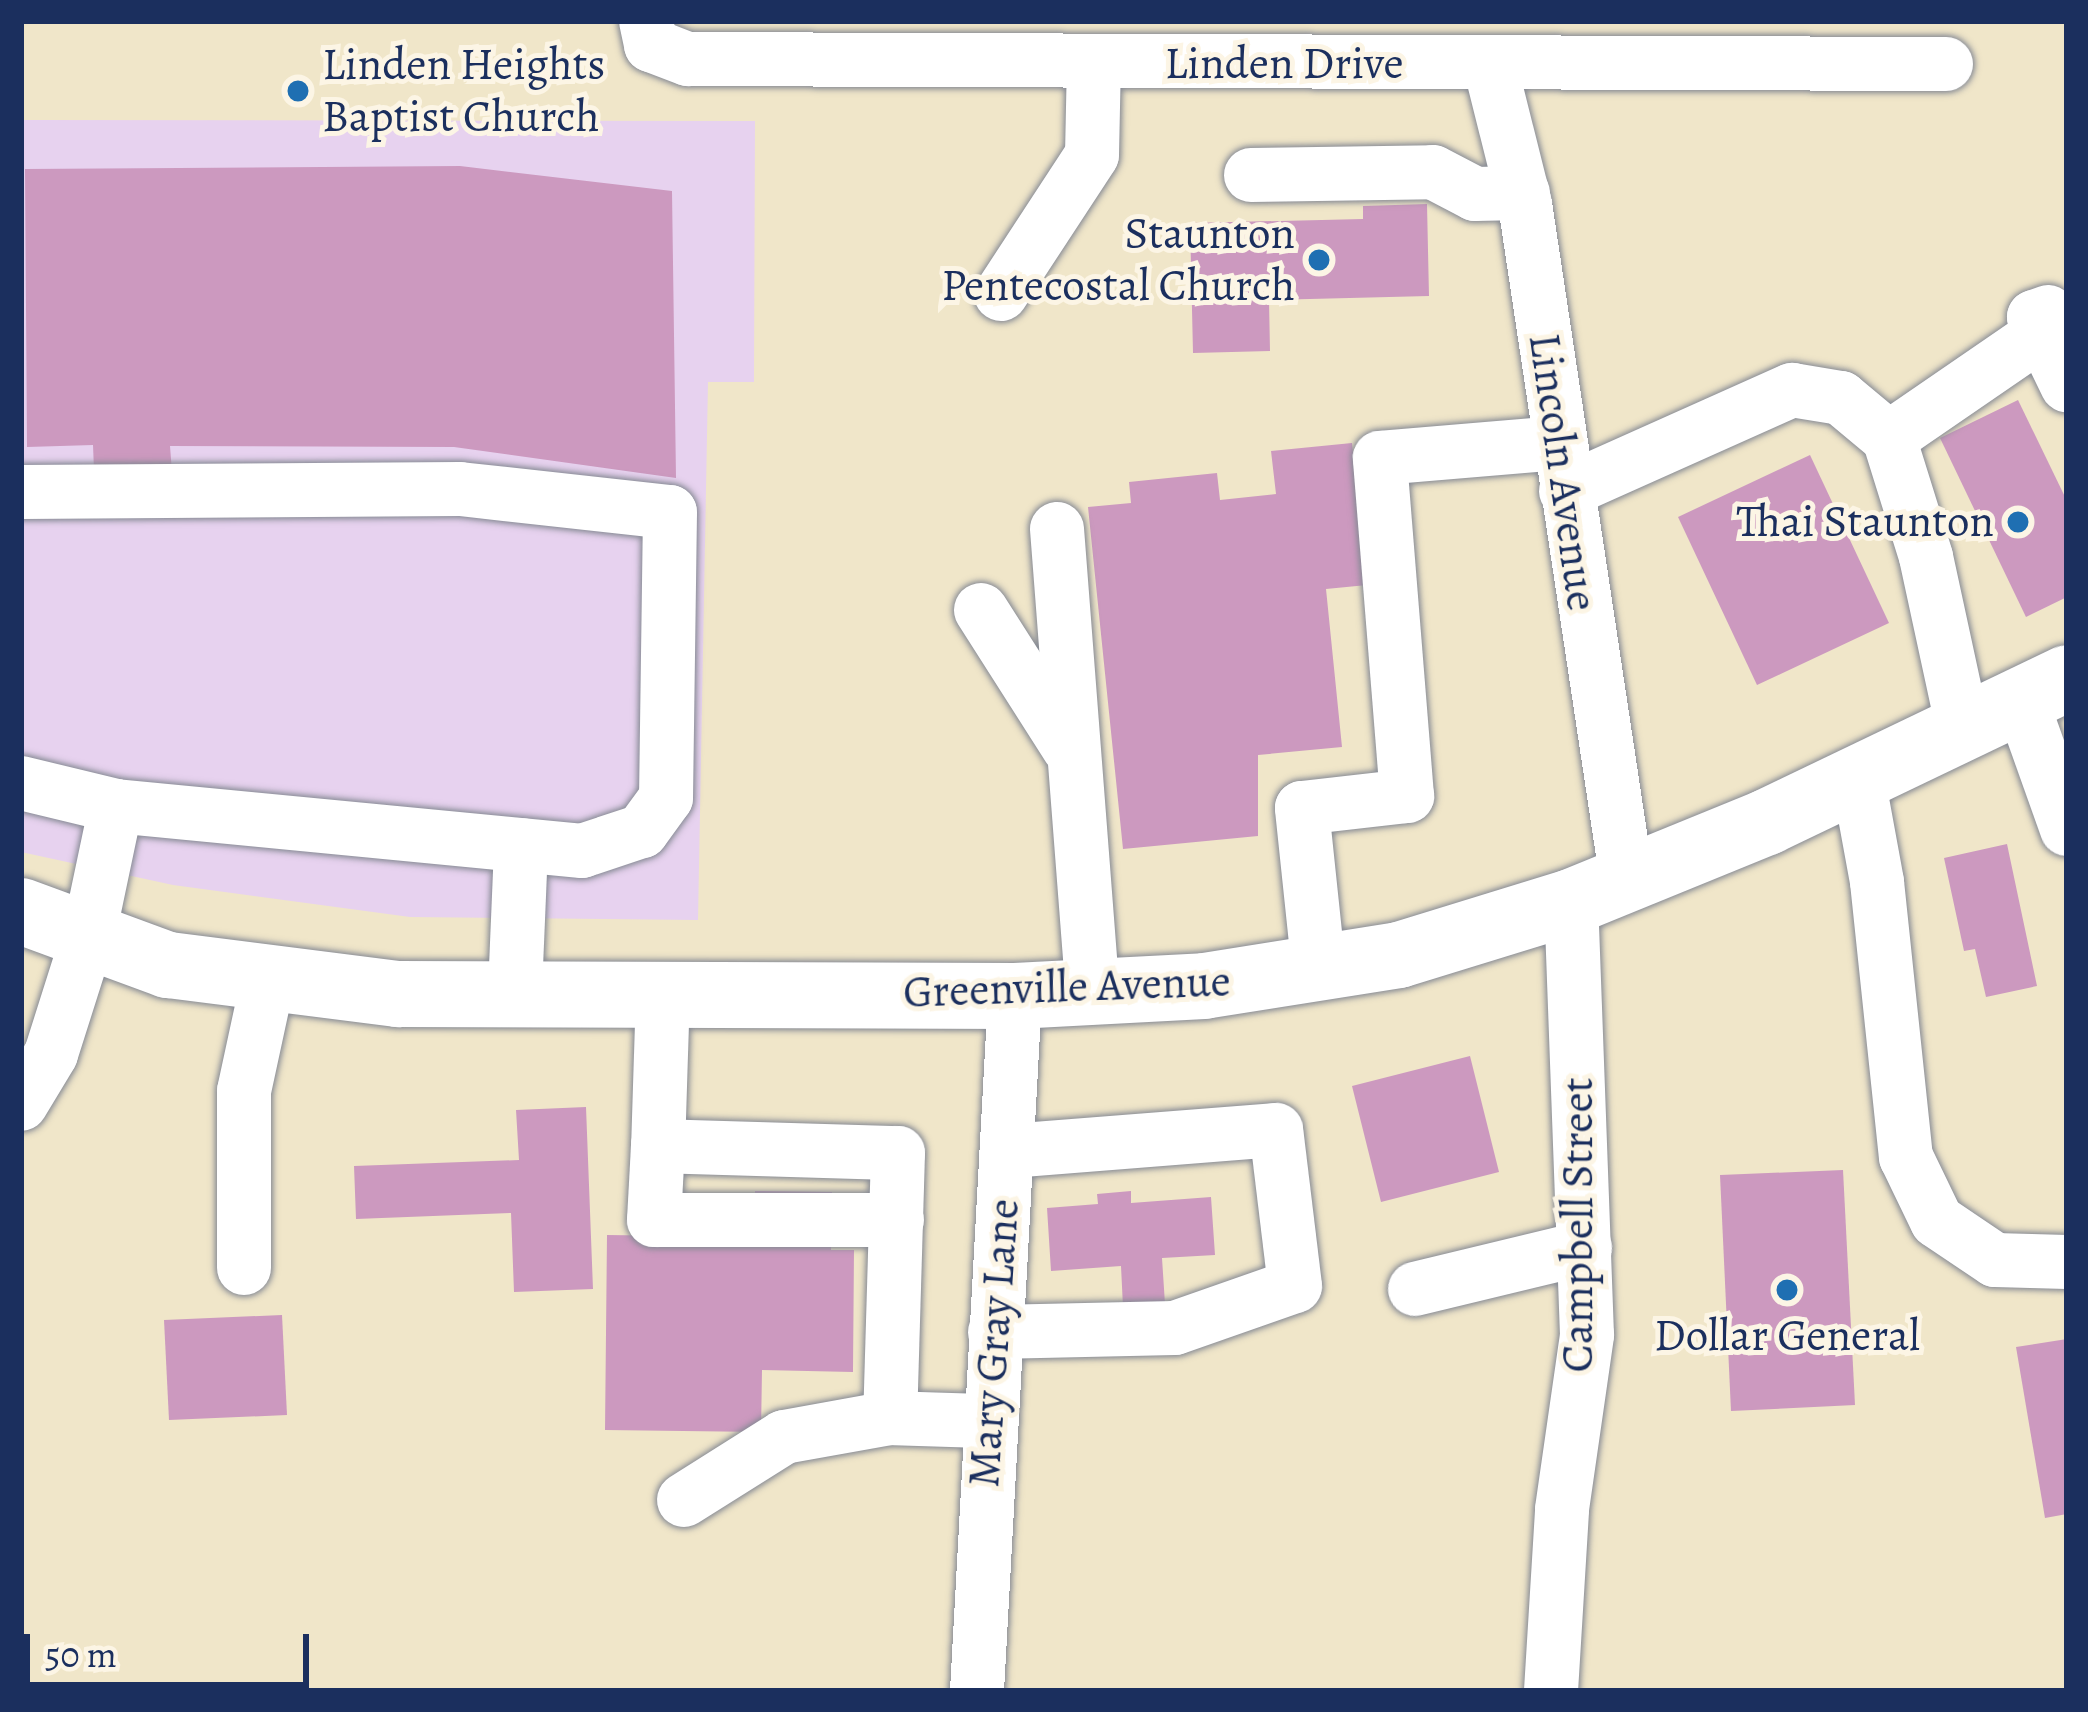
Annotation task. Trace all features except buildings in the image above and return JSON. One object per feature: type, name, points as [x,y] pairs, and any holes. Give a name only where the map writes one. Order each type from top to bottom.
[{"type":"main road","name":"Greenville Avenue","points":[[21,911],[168,965],[398,994],[663,991],[1015,996],[1319,971],[1445,943],[1599,892],[1858,778],[2044,689]]},
{"type":"street","name":"Linden Drive","points":[[646,21],[650,45],[672,58],[1946,64]]},
{"type":"street","points":[[1001,294],[1092,155],[1094,62]]},
{"type":"street","name":"Lincoln Avenue","points":[[1490,65],[1523,193],[1562,467],[1599,892]]},
{"type":"street","points":[[1251,175],[1433,172],[1475,194],[1523,193]]},
{"type":"street","points":[[1888,438],[2055,319],[2067,385]]},
{"type":"street","points":[[1319,971],[1302,808],[1407,796],[1380,458],[1562,467],[1792,390],[1841,398],[1888,438],[1926,557],[1963,728]]},
{"type":"street","points":[[21,492],[460,489],[670,512],[666,798],[642,831],[582,851],[116,806],[21,783]]},
{"type":"street","points":[[1057,529],[1093,993]]},
{"type":"street","points":[[981,610],[1074,755]]},
{"type":"street","points":[[2044,689],[2062,796]]},
{"type":"street","points":[[1858,778],[1877,882],[1906,1157],[1937,1221],[1995,1260],[2067,1262]]},
{"type":"street","points":[[21,1104],[46,1068],[89,934],[116,806]]},
{"type":"street","points":[[515,991],[521,845]]},
{"type":"street","name":"Campbell Street","points":[[1551,1691],[1558,1550],[1587,1335],[1599,892]]},
{"type":"street","points":[[244,1268],[244,1091],[268,980]]},
{"type":"street","points":[[663,991],[654,1220],[897,1220]]},
{"type":"street","name":"Mary Gray Lane","points":[[977,1691],[988,1421],[1015,996]]},
{"type":"street","points":[[995,1332],[1175,1328],[1295,1286],[1276,1130],[1008,1151]]},
{"type":"street","points":[[658,1146],[898,1153],[890,1418]]},
{"type":"street","points":[[1414,1288],[1586,1249]]},
{"type":"street","points":[[684,1500],[784,1437],[890,1418],[988,1421]]},
{"type":"shaded area","points":[[21,120],[755,121],[754,382],[708,382],[698,920],[410,917],[173,885],[21,852]]},
{"type":"place","name":"Linden Heights Baptist Church","points":[[298,91]]},
{"type":"place","name":"Staunton Pentecostal Church","points":[[1319,260]]},
{"type":"place","name":"Thai Staunton","points":[[2018,522]]},
{"type":"place","name":"Dollar General","points":[[1787,1290]]}]
